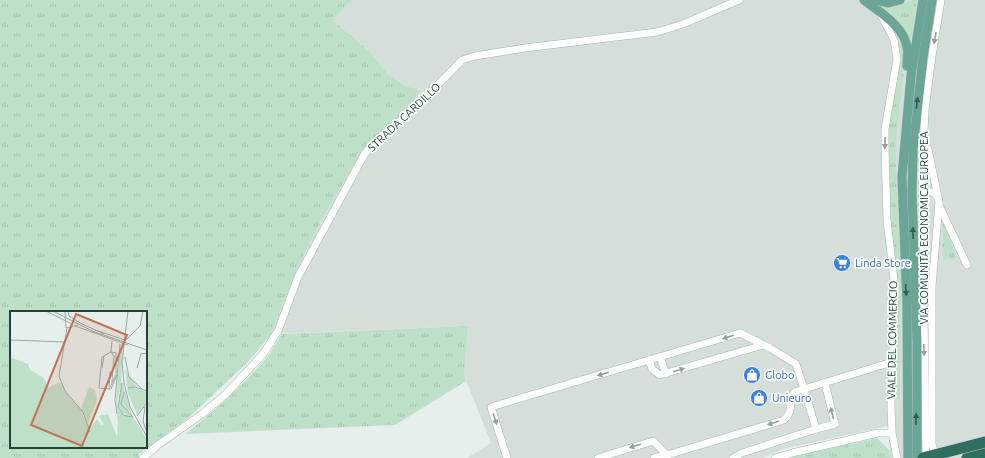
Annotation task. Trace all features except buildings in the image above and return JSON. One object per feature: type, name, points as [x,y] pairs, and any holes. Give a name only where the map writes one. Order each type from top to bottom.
[{"type":"highway","points":[[924,458],[985,442]]},
{"type":"highway","points":[[967,458],[985,453]]},
{"type":"main road","points":[[864,0],[900,32],[906,41],[908,48],[899,152],[902,177],[907,304],[908,458]]},
{"type":"main road","points":[[876,0],[888,3],[900,0]]},
{"type":"main road","points":[[902,177],[911,76],[923,0]]},
{"type":"main road","points":[[917,458],[917,343],[912,194],[913,149],[922,57],[932,0]]},
{"type":"street","name":"STRADA CARDILLO","points":[[142,458],[202,414],[226,394],[263,354],[278,331],[298,277],[364,155],[374,142],[412,111],[462,60],[475,56],[525,48],[657,32],[683,24],[739,0]]},
{"type":"street","name":"VIA COMUNITÀ ECONOMICA EUROPEA","points":[[924,458],[922,150],[925,110],[941,0]]},
{"type":"street","name":"VIALE DEL COMMERCIO","points":[[879,12],[894,40],[897,59],[885,129],[887,220],[894,289],[892,433],[897,458]]},
{"type":"street","points":[[922,150],[928,149],[938,200],[932,295],[932,444],[936,458]]},
{"type":"street","points":[[922,194],[929,192],[934,193],[967,265]]},
{"type":"street","points":[[507,458],[491,407],[740,333],[796,364],[816,429]]},
{"type":"street","points":[[649,360],[652,369],[660,375],[763,345]]},
{"type":"street","points":[[660,357],[666,374]]},
{"type":"street","points":[[654,458],[784,420],[790,412],[791,396],[794,392],[892,362]]},
{"type":"street","points":[[733,458],[742,453],[835,424],[825,382]]},
{"type":"street","points":[[775,458],[792,452],[878,433],[892,433]]},
{"type":"street","points":[[598,458],[653,441],[667,455]]},
{"type":"shaded area","points":[[352,0],[985,0],[985,458],[890,458],[888,426],[783,449],[763,458],[467,458],[491,443],[464,375],[468,326],[271,334],[299,264],[324,216],[361,153],[421,90],[406,86],[389,75],[369,51],[331,20]]},
{"type":"green space","points":[[0,0],[352,0],[332,20],[369,51],[389,75],[406,86],[421,90],[408,109],[371,141],[361,153],[324,216],[299,264],[271,334],[250,360],[187,419],[139,454],[139,458],[0,458]]},
{"type":"green space","points":[[911,0],[917,0],[911,40],[901,26],[879,6],[891,8]]},
{"type":"green space","points":[[902,40],[905,60],[895,148],[901,286],[900,402],[898,398],[894,398],[897,330],[897,277],[890,217],[889,149],[890,123],[900,58],[898,43]]},
{"type":"green space","points":[[943,224],[946,225],[956,259],[943,260]]},
{"type":"green space","points":[[468,326],[464,375],[466,381],[395,425],[186,434],[228,398],[250,376],[268,356],[282,334]]},
{"type":"green space","points":[[877,438],[889,450],[890,458],[787,458]]},
{"type":"place","name":"Linda Store","points":[[842,263]]},
{"type":"place","name":"Globo","points":[[752,375]]},
{"type":"place","name":"Unieuro","points":[[759,398]]}]
